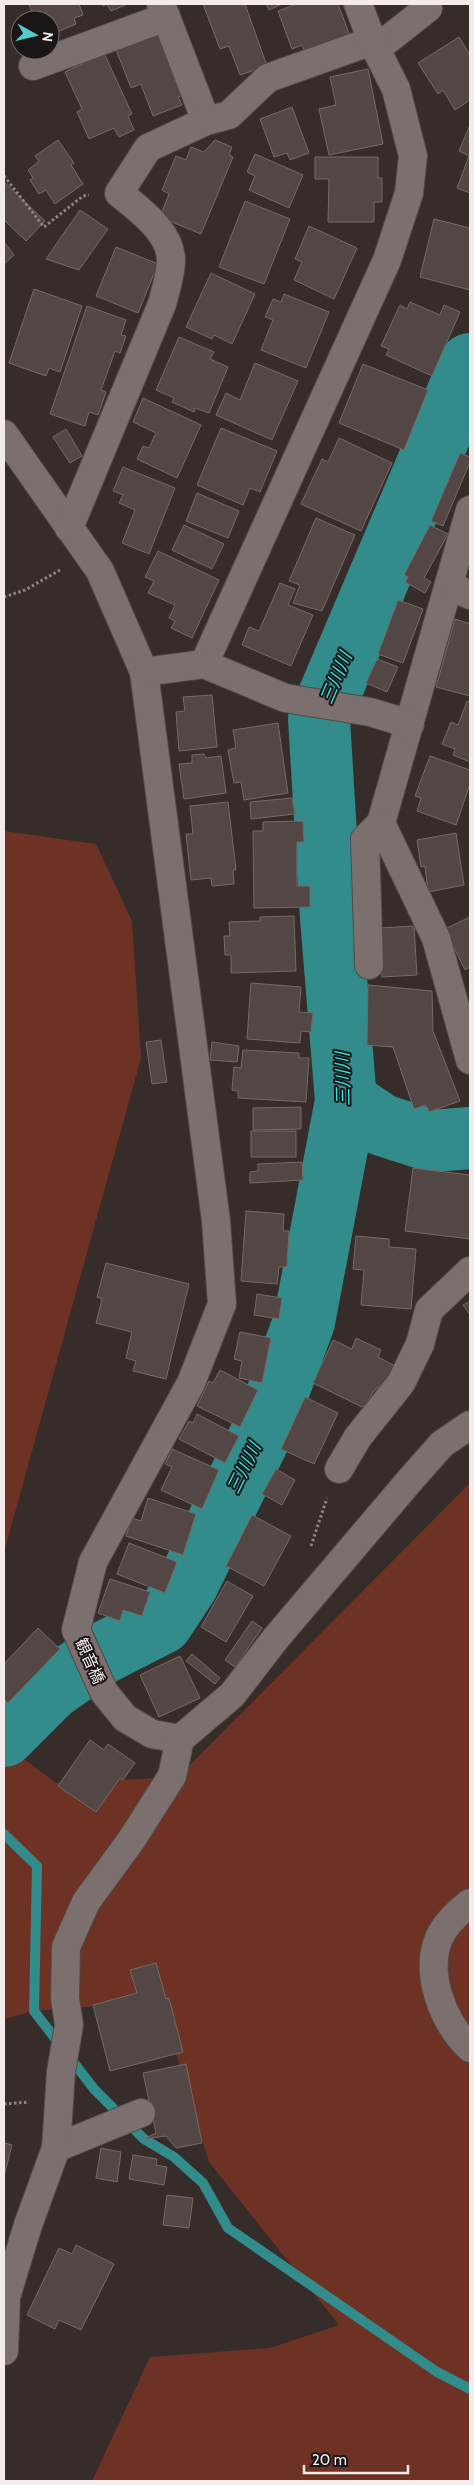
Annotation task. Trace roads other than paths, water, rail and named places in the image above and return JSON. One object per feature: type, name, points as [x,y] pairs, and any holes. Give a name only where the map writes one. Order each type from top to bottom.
[{"type":"street","points":[[204,664],[387,260],[409,193],[413,156],[396,89],[374,45],[358,4]]},
{"type":"street","points":[[69,528],[162,304],[168,277],[171,260],[167,242],[148,218],[119,193],[148,148],[206,121],[230,115],[268,78],[374,45],[428,8]]},
{"type":"street","points":[[33,66],[163,10],[206,121]]},
{"type":"street","points":[[4,434],[100,570],[144,672],[204,664],[285,698],[370,712],[410,724]]},
{"type":"street","points":[[369,965],[365,839],[381,824],[410,724],[460,592],[470,510]]},
{"type":"street","name":"観音橋","points":[[144,672],[216,1221],[222,1304],[191,1383],[93,1562],[76,1630],[104,1692],[125,1718],[152,1734],[180,1739]]},
{"type":"street","points":[[381,824],[436,938],[470,1060]]},
{"type":"street","points":[[339,1469],[362,1431],[406,1375],[420,1344],[429,1310],[470,1271]]},
{"type":"street","points":[[4,2351],[6,2298],[28,2225],[56,2148],[61,2072],[69,2025],[66,1998],[66,1947],[86,1902],[132,1839],[172,1776],[180,1739],[232,1695],[276,1638],[411,1479],[442,1444],[470,1425]]},
{"type":"street","points":[[470,1903],[455,1914],[439,1938],[432,1974],[441,2001],[456,2034],[470,2048]]},
{"type":"street","points":[[56,2148],[141,2113]]},
{"type":"waterway","name":"三川川","points":[[4,1736],[51,1689],[103,1653],[162,1623],[187,1585],[266,1424],[304,1322],[346,1101],[331,918],[319,719],[470,364]]},
{"type":"waterway","points":[[346,1101],[382,1125],[432,1141],[470,1138]]},
{"type":"waterway","points":[[4,1834],[37,1866],[34,2011],[94,2089],[144,2139],[174,2157],[203,2183],[228,2228],[437,2372],[470,2389]]}]
